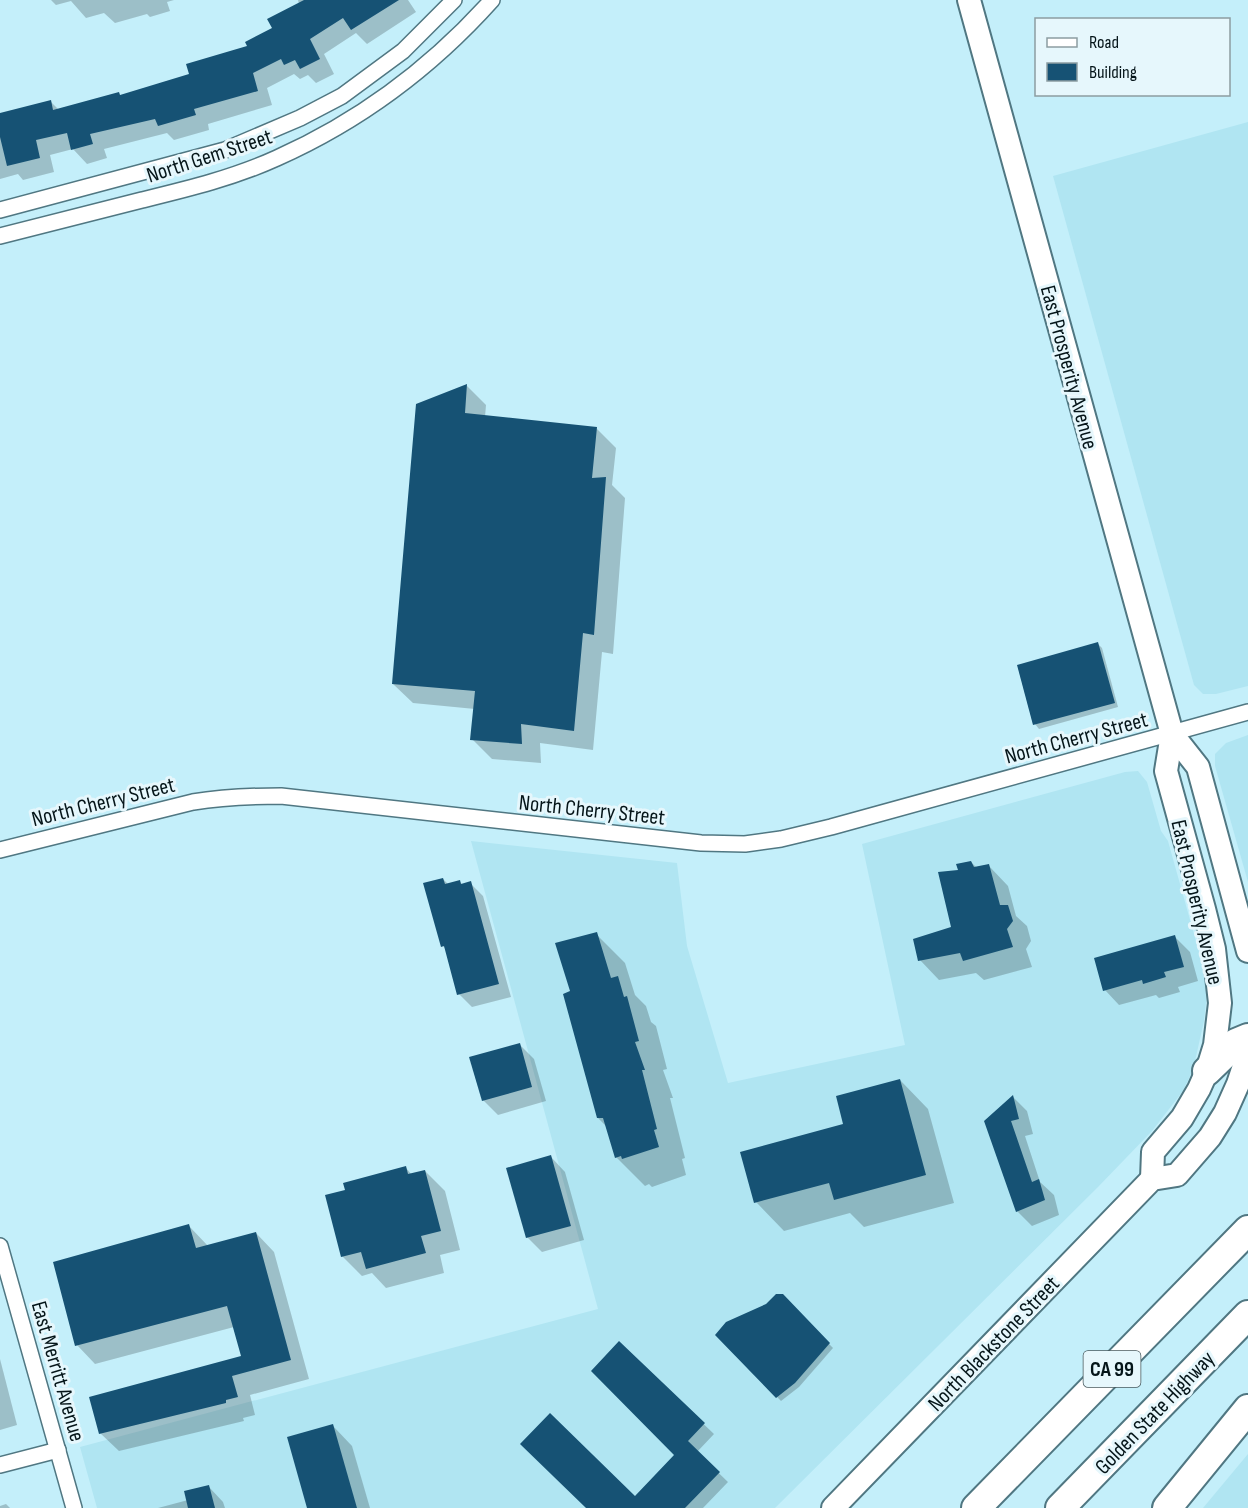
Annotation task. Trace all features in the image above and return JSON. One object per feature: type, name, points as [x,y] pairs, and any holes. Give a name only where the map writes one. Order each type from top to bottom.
[{"type":"highway","points":[[1207,1071],[1236,1043],[1248,1038]]},
{"type":"highway","name":"CA 99","points":[[976,1508],[1248,1230]]},
{"type":"highway","name":"Golden State Highway","points":[[1060,1508],[1248,1315]]},
{"type":"highway","points":[[1167,1508],[1248,1409]]},
{"type":"main road","name":"East Prosperity Avenue","points":[[969,0],[1172,734],[1198,767],[1248,951]]},
{"type":"main road","name":"East Prosperity Avenue","points":[[1172,734],[1166,771],[1214,949],[1219,984],[1219,1021],[1207,1071]]},
{"type":"main road","points":[[1207,1071],[1182,1118],[1154,1152],[1152,1179],[1177,1175],[1210,1137],[1228,1106],[1248,1054]]},
{"type":"main road","name":"North Blackstone Street","points":[[833,1508],[1152,1179]]},
{"type":"street","name":"North Gem Street","points":[[0,210],[225,150],[300,118],[342,96],[404,51],[454,0]]},
{"type":"street","name":"North Gem Street","points":[[0,236],[195,187],[277,158],[318,138],[400,86],[460,35],[492,0]]},
{"type":"street","name":"North Cherry Street","points":[[0,850],[193,802],[221,797],[249,796],[281,796],[701,843],[745,844],[781,839],[831,827],[1248,712]]},
{"type":"street","name":"East Merritt Avenue","points":[[0,1246],[74,1508]]},
{"type":"street","points":[[0,1465],[58,1450]]},
{"type":"shaded area","points":[[1248,122],[1248,686],[1216,694],[1203,694],[1194,685],[1053,176]]},
{"type":"shaded area","points":[[1248,735],[1248,882],[1215,766],[1215,754],[1226,743]]},
{"type":"shaded area","points":[[1138,771],[1147,782],[1161,831],[1168,841],[1204,970],[1207,994],[1204,1021],[1193,1070],[1183,1091],[1152,1131],[1098,1187],[775,1508],[97,1508],[80,1447],[598,1309],[471,841],[677,863],[687,946],[728,1083],[905,1045],[862,844],[1125,772]]},
{"type":"shaded area","points":[[1248,1454],[1248,1508],[1203,1508]]},
{"type":"building","points":[[304,0],[399,0],[351,30],[343,18],[310,39],[320,59],[300,69],[295,60],[284,65],[281,59],[253,73],[258,91],[194,109],[196,115],[158,126],[155,119],[90,134],[93,144],[71,150],[67,133],[36,140],[40,158],[7,166],[0,137],[0,113],[51,100],[53,110],[119,92],[120,95],[189,74],[186,64],[247,46],[245,42],[272,28],[267,19]]},
{"type":"building","points":[[467,384],[465,413],[597,427],[592,478],[606,477],[594,635],[583,633],[574,731],[521,724],[522,744],[470,740],[475,691],[392,684],[416,404]]},
{"type":"building","points":[[1098,642],[1115,703],[1033,725],[1017,665]]},
{"type":"building","points":[[971,861],[974,867],[989,864],[1000,905],[1008,905],[1013,921],[1007,929],[1013,947],[963,961],[960,953],[918,961],[913,939],[951,927],[938,872],[958,870],[956,864]]},
{"type":"building","points":[[443,878],[445,884],[460,880],[461,884],[471,881],[499,984],[457,995],[423,883]]},
{"type":"building","points":[[597,932],[611,978],[618,976],[624,997],[627,996],[639,1041],[635,1042],[645,1070],[642,1070],[657,1129],[654,1130],[659,1147],[622,1159],[621,1156],[615,1158],[603,1118],[597,1118],[563,994],[570,991],[555,943]]},
{"type":"building","points":[[1175,935],[1184,967],[1164,972],[1166,977],[1143,984],[1142,980],[1103,991],[1094,958]]},
{"type":"building","points":[[520,1043],[532,1087],[482,1101],[469,1057]]},
{"type":"building","points":[[900,1079],[926,1175],[834,1200],[829,1183],[754,1203],[740,1152],[843,1124],[836,1096]]},
{"type":"building","points":[[1013,1095],[1019,1119],[1011,1121],[1032,1182],[1039,1179],[1045,1200],[1016,1212],[984,1121]]},
{"type":"building","points":[[551,1155],[571,1226],[526,1238],[506,1168]]},
{"type":"building","points":[[406,1166],[408,1174],[425,1170],[441,1231],[421,1236],[426,1253],[366,1269],[361,1252],[341,1257],[325,1195],[345,1190],[343,1183]]},
{"type":"building","points":[[189,1224],[196,1248],[256,1232],[291,1360],[232,1376],[238,1397],[226,1400],[226,1403],[99,1434],[89,1397],[241,1356],[227,1306],[75,1346],[53,1262]]},
{"type":"building","points":[[776,1294],[783,1294],[830,1343],[795,1383],[776,1398],[715,1335],[726,1322],[766,1304]]},
{"type":"building","points":[[619,1341],[705,1423],[688,1441],[720,1472],[685,1508],[586,1508],[520,1444],[550,1413],[635,1496],[674,1455],[591,1371]]},
{"type":"building","points":[[333,1424],[357,1508],[307,1508],[287,1437]]},
{"type":"building","points":[[209,1485],[215,1508],[188,1508],[184,1491]]}]
